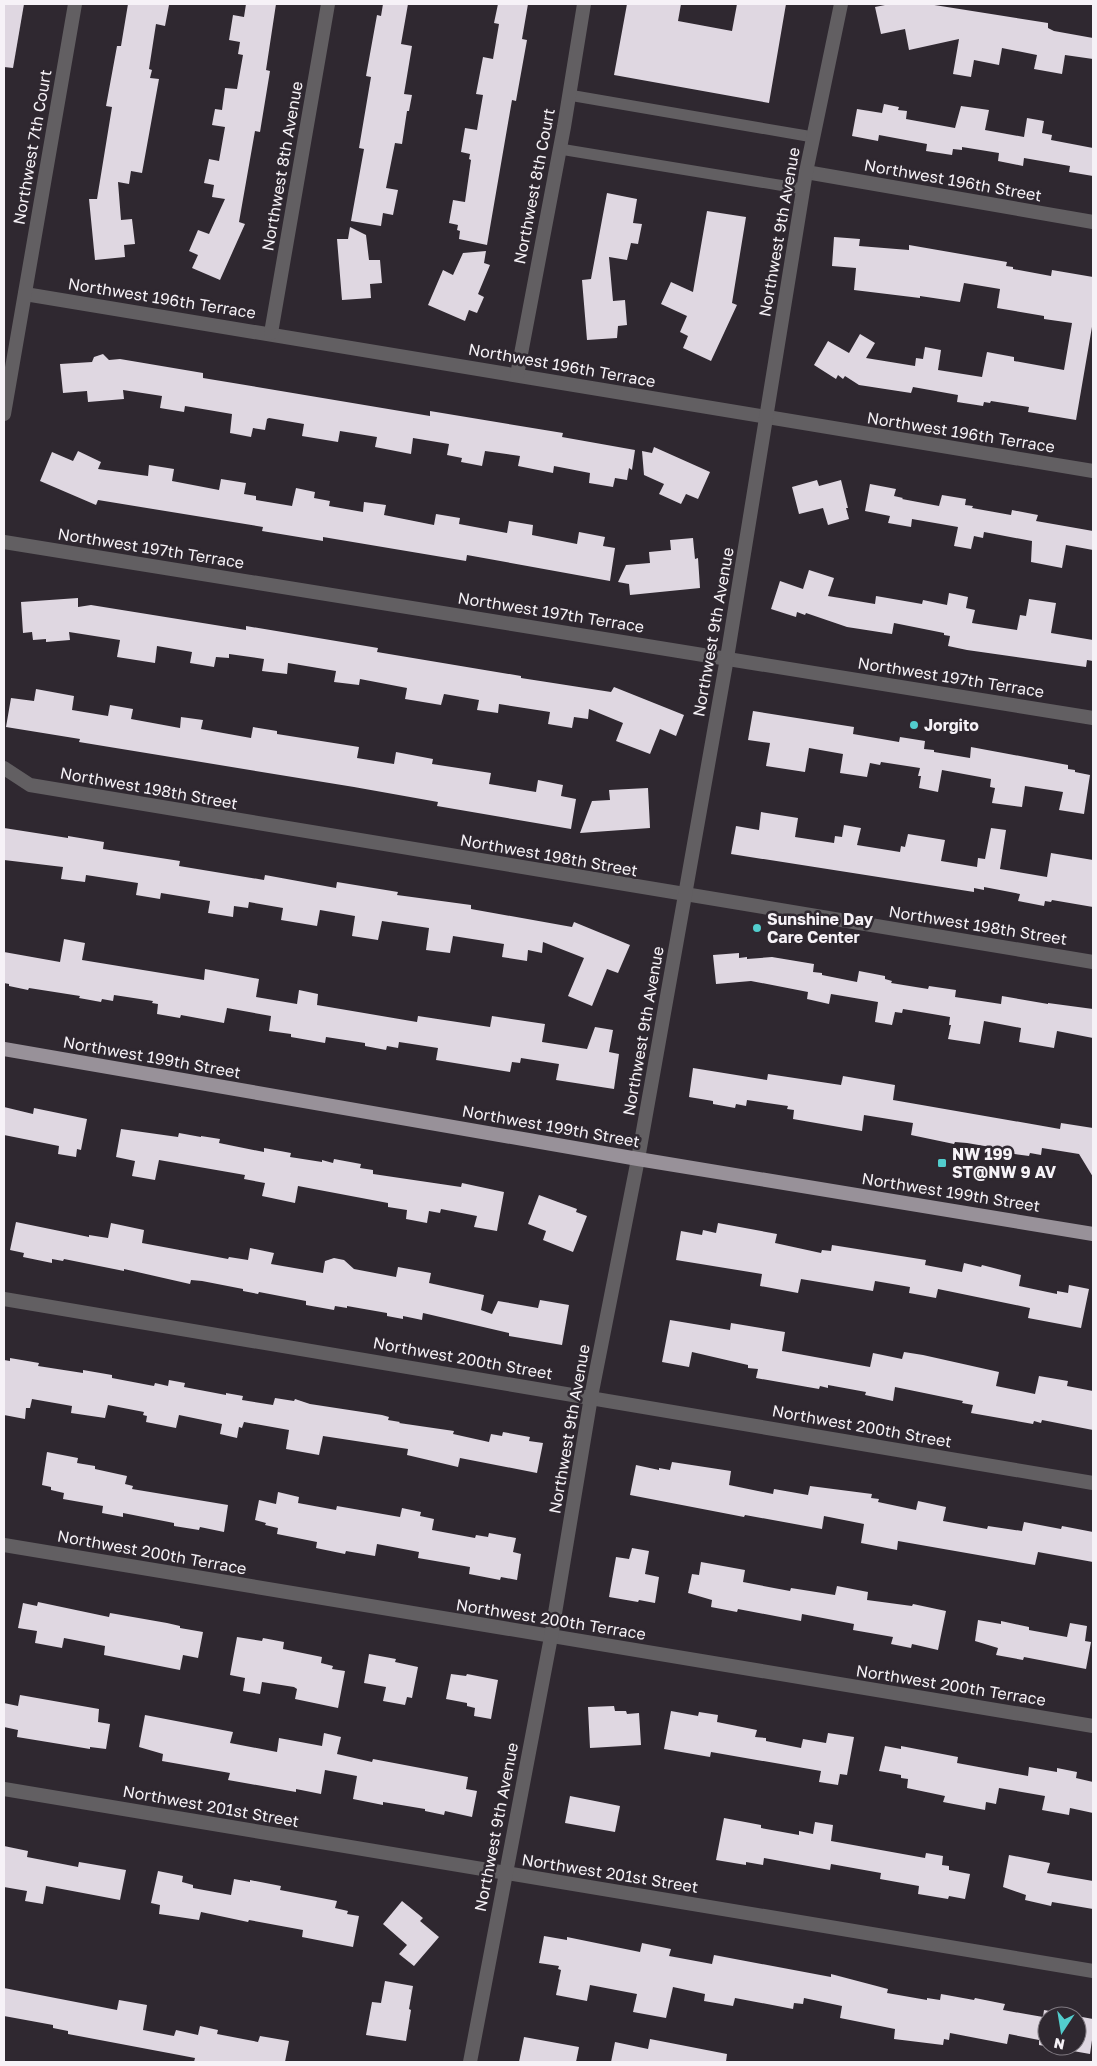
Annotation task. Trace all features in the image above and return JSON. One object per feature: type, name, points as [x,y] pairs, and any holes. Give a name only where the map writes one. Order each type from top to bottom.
[{"type":"main road","name":"Northwest 199th Street","points":[[4,1049],[1093,1234]]},
{"type":"street","name":"Northwest 7th Court","points":[[4,414],[75,4]]},
{"type":"street","name":"Northwest 8th Avenue","points":[[271,333],[328,4]]},
{"type":"street","name":"Northwest 8th Court","points":[[517,375],[560,149],[584,4]]},
{"type":"street","name":"Northwest 9th Avenue","points":[[470,2062],[551,1637],[591,1397],[638,1158],[727,658],[803,189],[841,4]]},
{"type":"street","name":"Northwest 196th Street","points":[[806,172],[1093,222]]},
{"type":"street","name":"Northwest 196th Terrace","points":[[25,294],[271,333],[1093,472]]},
{"type":"street","name":"Northwest 197th Terrace","points":[[4,542],[1093,718]]},
{"type":"street","name":"Northwest 198th Street","points":[[4,768],[30,785],[1093,962]]},
{"type":"street","name":"Northwest 200th Street","points":[[4,1299],[1093,1483]]},
{"type":"street","name":"Northwest 200th Terrace","points":[[4,1545],[1093,1726]]},
{"type":"street","name":"Northwest 201st Street","points":[[4,1789],[1093,1971]]},
{"type":"lane","points":[[569,96],[813,137]]},
{"type":"lane","points":[[560,149],[803,189]]},
{"type":"building","points":[[4,4],[24,4],[13,68],[4,67]]},
{"type":"building","points":[[128,4],[169,5],[165,26],[156,24],[149,69],[152,70],[150,78],[159,79],[142,173],[131,171],[129,184],[118,182],[121,220],[132,219],[135,244],[124,245],[125,257],[95,260],[89,199],[97,199],[112,107],[106,106],[117,46],[121,46]]},
{"type":"building","points":[[246,4],[276,4],[266,70],[270,71],[260,132],[255,131],[239,222],[245,224],[220,280],[192,268],[198,255],[189,251],[198,230],[209,234],[225,199],[212,197],[214,185],[204,183],[209,159],[219,161],[225,127],[212,125],[215,109],[222,110],[225,88],[237,89],[243,55],[238,54],[240,42],[229,40],[233,15],[244,17]]},
{"type":"building","points":[[383,4],[408,4],[401,44],[412,46],[404,94],[412,95],[409,111],[407,111],[402,144],[395,143],[386,188],[398,190],[393,215],[383,213],[381,226],[351,221],[364,149],[359,148],[371,77],[366,76],[377,15],[381,16]]},
{"type":"building","points":[[498,4],[528,4],[522,39],[527,40],[516,101],[512,100],[487,245],[459,239],[460,231],[457,230],[458,225],[449,223],[453,200],[465,202],[471,160],[469,159],[470,154],[461,152],[465,128],[477,130],[483,95],[476,94],[483,57],[493,59],[499,24],[494,23]]},
{"type":"building","points":[[627,4],[681,4],[678,21],[732,31],[737,4],[786,4],[769,103],[614,75]]},
{"type":"building","points":[[890,4],[928,4],[1048,23],[1048,28],[1054,31],[1093,38],[1093,59],[1065,55],[1062,74],[1034,69],[1037,55],[1002,48],[999,65],[974,60],[971,77],[953,74],[959,39],[909,50],[905,29],[881,34],[875,7]]},
{"type":"building","points":[[884,104],[899,107],[898,110],[907,111],[906,119],[955,128],[961,106],[989,110],[985,130],[1024,137],[1027,118],[1044,121],[1042,133],[1052,135],[1051,140],[1093,148],[1093,176],[1069,172],[1070,166],[1024,158],[1023,166],[998,161],[999,153],[962,147],[962,150],[953,149],[952,155],[926,151],[927,144],[879,135],[878,141],[852,136],[857,109],[882,113]]},
{"type":"building","points":[[607,193],[637,199],[633,223],[642,224],[638,244],[631,243],[627,260],[609,257],[613,301],[625,300],[627,325],[618,326],[617,338],[587,340],[582,280],[591,279]]},
{"type":"building","points":[[707,211],[746,217],[732,303],[737,305],[711,361],[683,348],[688,336],[680,332],[687,316],[661,304],[671,282],[693,292]]},
{"type":"building","points":[[350,227],[366,235],[369,260],[380,260],[382,283],[370,284],[371,298],[342,300],[337,239],[348,239]]},
{"type":"building","points":[[834,237],[860,239],[859,246],[909,250],[909,245],[1007,262],[1006,266],[1013,267],[1013,269],[1051,276],[1052,270],[1093,277],[1093,321],[1076,420],[1028,412],[1029,407],[991,401],[990,403],[984,402],[983,406],[957,402],[958,395],[913,387],[911,393],[859,385],[845,376],[843,379],[838,375],[836,379],[814,365],[828,341],[849,353],[860,334],[875,343],[866,358],[915,366],[916,358],[923,359],[925,347],[941,350],[938,370],[982,377],[987,352],[1014,357],[1014,361],[1064,370],[1072,323],[1044,319],[1044,316],[997,308],[1000,289],[964,283],[960,302],[854,290],[856,268],[832,266]]},
{"type":"building","points":[[486,251],[484,263],[490,265],[478,294],[484,297],[477,313],[469,310],[465,321],[428,305],[443,270],[453,275],[463,253]]},
{"type":"building","points":[[103,354],[109,360],[120,359],[203,373],[203,378],[430,416],[430,411],[563,433],[562,437],[635,450],[632,470],[629,468],[627,480],[615,478],[613,487],[589,483],[590,473],[554,466],[553,473],[518,466],[520,456],[485,451],[482,466],[461,462],[462,458],[447,455],[449,444],[413,438],[411,454],[375,447],[377,437],[340,431],[338,442],[302,436],[304,424],[269,418],[267,419],[265,430],[253,428],[251,437],[230,433],[232,414],[185,406],[184,412],[160,408],[162,396],[123,390],[124,399],[88,402],[87,391],[63,393],[60,364],[92,362],[94,357]]},
{"type":"building","points":[[654,447],[710,472],[698,499],[686,494],[681,504],[659,494],[664,484],[644,475],[642,451],[652,453]]},
{"type":"building","points":[[78,451],[101,462],[98,469],[148,476],[149,465],[174,469],[172,481],[219,490],[221,479],[246,483],[244,494],[256,496],[256,500],[292,506],[296,488],[315,492],[314,498],[330,501],[329,506],[363,512],[364,502],[386,505],[384,515],[434,525],[436,514],[460,518],[459,524],[507,533],[509,521],[533,525],[532,535],[577,544],[579,532],[605,537],[603,546],[615,548],[610,581],[467,555],[466,561],[323,537],[323,541],[262,531],[263,527],[98,500],[96,505],[40,481],[52,452],[73,461]]},
{"type":"building","points":[[817,480],[819,486],[841,480],[849,519],[828,525],[823,508],[799,514],[792,487]]},
{"type":"building","points":[[870,484],[896,489],[894,496],[902,499],[939,506],[942,495],[966,499],[965,505],[973,506],[972,508],[1011,515],[1012,510],[1038,515],[1036,521],[1093,531],[1093,550],[1066,545],[1062,568],[1031,562],[1032,541],[984,532],[983,538],[974,536],[971,549],[954,546],[958,527],[912,519],[911,527],[888,523],[890,516],[865,511]]},
{"type":"building","points":[[693,538],[695,559],[698,558],[700,588],[630,595],[629,584],[618,582],[626,565],[650,563],[649,552],[671,550],[670,540]]},
{"type":"building","points":[[809,570],[834,578],[828,596],[875,604],[876,596],[922,604],[923,600],[947,605],[949,593],[968,597],[966,608],[975,610],[972,623],[1017,630],[1020,615],[1026,616],[1029,599],[1056,603],[1051,633],[1093,640],[1093,661],[1087,660],[1086,667],[967,650],[948,646],[950,636],[944,635],[944,633],[894,623],[892,634],[847,627],[806,613],[805,615],[797,612],[796,617],[771,609],[780,581],[803,589]]},
{"type":"building","points":[[78,598],[78,607],[91,605],[246,630],[246,626],[378,648],[377,652],[521,676],[521,678],[611,692],[614,687],[684,715],[676,736],[660,729],[650,754],[616,741],[623,723],[589,709],[588,719],[574,717],[572,728],[548,724],[550,712],[499,704],[498,713],[477,710],[479,700],[444,694],[441,705],[405,699],[407,688],[360,679],[359,685],[334,682],[336,671],[288,663],[287,674],[262,671],[264,659],[229,654],[229,658],[216,657],[214,667],[190,663],[192,652],[157,646],[155,663],[117,657],[120,640],[69,632],[70,640],[46,642],[46,639],[33,640],[32,632],[23,633],[21,602]]},
{"type":"building","points":[[36,689],[74,696],[72,710],[108,716],[110,705],[133,709],[131,719],[180,728],[181,717],[203,720],[201,729],[251,738],[253,727],[277,731],[277,734],[359,747],[357,758],[394,764],[396,752],[433,759],[432,764],[491,773],[489,784],[536,792],[538,780],[563,785],[561,796],[576,799],[571,829],[437,806],[438,802],[79,742],[80,739],[6,727],[11,698],[34,701]]},
{"type":"building","points":[[753,711],[854,727],[853,734],[899,742],[900,737],[925,741],[924,749],[934,750],[934,752],[970,758],[971,747],[1068,765],[1068,769],[1090,775],[1084,814],[1059,810],[1063,792],[1025,786],[1022,807],[992,803],[995,788],[990,787],[991,779],[942,770],[938,792],[919,788],[921,776],[918,776],[920,768],[881,762],[880,765],[870,763],[867,777],[840,773],[843,754],[809,748],[805,772],[766,766],[770,743],[748,740]]},
{"type":"building","points":[[648,788],[650,828],[580,833],[592,801],[610,800],[609,790]]},
{"type":"building","points":[[761,812],[798,818],[795,837],[834,843],[835,836],[842,837],[844,825],[861,828],[857,845],[900,852],[901,846],[905,847],[908,834],[945,840],[941,861],[977,867],[978,858],[985,859],[991,828],[1006,830],[1000,869],[1047,877],[1051,853],[1093,860],[1093,907],[1052,900],[1051,902],[1045,901],[1044,906],[1018,901],[1020,894],[984,887],[984,890],[974,888],[974,892],[731,854],[736,826],[759,830]]},
{"type":"building","points":[[4,828],[104,842],[103,849],[180,861],[179,866],[264,880],[265,875],[336,888],[337,882],[398,892],[397,895],[471,905],[471,909],[572,927],[574,922],[630,945],[618,973],[607,969],[592,1006],[568,996],[584,958],[543,942],[542,953],[528,950],[527,961],[502,957],[504,944],[453,936],[450,953],[426,950],[429,928],[382,921],[378,940],[352,936],[355,916],[320,910],[317,926],[281,920],[283,908],[249,902],[248,908],[234,906],[233,917],[208,913],[210,901],[161,893],[160,899],[136,895],[138,883],[86,875],[85,882],[61,879],[63,867],[4,860]]},
{"type":"building","points":[[64,939],[85,943],[82,960],[204,980],[205,969],[259,979],[256,997],[297,1004],[299,990],[318,994],[317,1005],[417,1022],[418,1016],[490,1027],[492,1016],[545,1024],[542,1042],[587,1049],[595,1027],[613,1030],[609,1052],[619,1054],[614,1089],[556,1080],[559,1064],[521,1058],[520,1063],[512,1062],[510,1072],[436,1060],[438,1048],[399,1042],[398,1048],[387,1046],[386,1050],[365,1046],[365,1043],[326,1037],[325,1043],[291,1037],[291,1034],[269,1031],[271,1016],[227,1008],[224,1023],[181,1015],[180,1018],[157,1014],[158,1004],[152,1003],[153,1001],[114,995],[113,1001],[102,999],[101,1002],[79,998],[80,996],[29,988],[28,990],[4,983],[4,952],[60,962]]},
{"type":"building","points":[[739,953],[739,958],[772,957],[814,964],[813,972],[857,982],[859,971],[885,976],[885,979],[892,981],[891,983],[928,989],[929,986],[956,990],[955,997],[1001,1004],[1002,996],[1093,1009],[1093,1038],[1057,1031],[1054,1048],[1019,1042],[1021,1028],[984,1021],[980,1044],[948,1039],[951,1025],[949,1025],[950,1017],[903,1009],[902,1013],[895,1012],[892,1025],[875,1022],[878,1002],[831,994],[829,1004],[807,999],[808,992],[751,981],[716,984],[713,955]]},
{"type":"building","points":[[693,1068],[767,1080],[768,1074],[841,1085],[843,1076],[895,1085],[893,1100],[1060,1129],[1061,1123],[1093,1128],[1093,1177],[1079,1154],[1042,1148],[1041,1155],[1030,1153],[1029,1156],[1008,1153],[1008,1150],[967,1143],[955,1142],[954,1144],[911,1135],[913,1123],[864,1115],[862,1131],[793,1119],[794,1110],[787,1109],[788,1106],[747,1100],[746,1106],[736,1104],[735,1108],[713,1104],[713,1101],[689,1097]]},
{"type":"building","points":[[4,1107],[33,1114],[34,1108],[87,1119],[81,1150],[77,1149],[76,1157],[58,1154],[59,1146],[4,1135]]},
{"type":"building","points":[[121,1129],[178,1137],[179,1133],[220,1139],[219,1143],[264,1152],[264,1148],[291,1153],[290,1157],[333,1163],[334,1159],[361,1164],[360,1168],[373,1170],[373,1174],[461,1187],[462,1183],[504,1192],[497,1231],[474,1227],[477,1216],[441,1209],[440,1213],[429,1211],[427,1223],[406,1219],[407,1210],[388,1207],[388,1203],[298,1186],[295,1203],[262,1196],[265,1183],[244,1179],[245,1175],[159,1160],[155,1180],[132,1176],[135,1161],[116,1157]]},
{"type":"building","points":[[539,1195],[577,1209],[576,1212],[587,1216],[573,1252],[543,1240],[546,1231],[528,1224]]},
{"type":"building","points":[[16,1222],[89,1237],[89,1235],[108,1238],[111,1223],[144,1230],[142,1243],[228,1259],[229,1257],[248,1260],[250,1248],[274,1253],[271,1264],[323,1273],[325,1261],[334,1258],[344,1260],[354,1269],[396,1277],[398,1267],[431,1273],[429,1283],[484,1295],[481,1310],[492,1314],[498,1301],[538,1308],[540,1300],[569,1305],[562,1345],[509,1336],[509,1333],[423,1313],[422,1320],[403,1316],[403,1319],[387,1316],[387,1313],[347,1306],[347,1308],[335,1306],[334,1310],[306,1305],[306,1301],[259,1292],[258,1294],[202,1281],[191,1280],[190,1284],[124,1269],[124,1271],[64,1259],[63,1261],[52,1259],[52,1263],[23,1257],[24,1253],[10,1250]]},
{"type":"building","points":[[718,1223],[777,1234],[775,1243],[821,1253],[822,1250],[831,1251],[832,1245],[926,1260],[925,1265],[962,1272],[964,1263],[981,1267],[982,1265],[1021,1275],[1019,1286],[1057,1294],[1057,1291],[1068,1293],[1069,1285],[1089,1289],[1081,1328],[1028,1318],[1030,1308],[938,1289],[936,1298],[909,1293],[910,1287],[875,1281],[873,1291],[801,1279],[798,1293],[760,1286],[762,1274],[676,1260],[681,1231],[702,1235],[703,1230],[716,1233]]},
{"type":"building","points":[[670,1320],[730,1330],[731,1323],[785,1332],[782,1351],[870,1367],[873,1353],[902,1359],[904,1352],[923,1355],[999,1372],[996,1386],[1035,1394],[1039,1376],[1068,1381],[1067,1386],[1093,1391],[1093,1430],[1042,1420],[1041,1423],[1034,1421],[1033,1424],[971,1413],[973,1405],[962,1403],[963,1401],[895,1387],[893,1401],[865,1395],[866,1392],[828,1385],[828,1388],[820,1386],[819,1389],[756,1378],[758,1369],[748,1368],[748,1365],[692,1352],[689,1367],[662,1362]]},
{"type":"building","points":[[10,1358],[39,1363],[38,1366],[83,1373],[83,1370],[112,1375],[112,1378],[154,1386],[155,1383],[168,1386],[169,1380],[185,1383],[184,1387],[226,1395],[226,1393],[243,1396],[242,1400],[273,1405],[275,1398],[294,1401],[295,1399],[310,1404],[382,1415],[389,1417],[388,1420],[399,1423],[454,1431],[453,1434],[489,1442],[491,1434],[502,1436],[503,1432],[530,1437],[529,1441],[543,1443],[537,1473],[460,1458],[458,1467],[407,1455],[408,1449],[323,1436],[319,1455],[286,1449],[289,1430],[244,1422],[242,1428],[239,1427],[237,1438],[220,1434],[222,1424],[179,1415],[176,1428],[146,1422],[147,1416],[143,1415],[144,1412],[108,1405],[105,1418],[71,1413],[72,1406],[32,1399],[30,1408],[26,1408],[25,1419],[4,1415],[4,1360],[10,1361]]},
{"type":"building","points":[[47,1452],[78,1458],[77,1463],[95,1466],[95,1469],[127,1476],[125,1484],[133,1486],[132,1489],[228,1505],[224,1532],[200,1527],[199,1530],[174,1526],[174,1523],[123,1513],[123,1517],[102,1513],[103,1506],[63,1499],[64,1493],[51,1490],[51,1487],[42,1485]]},
{"type":"building","points":[[672,1462],[731,1471],[729,1485],[773,1494],[774,1489],[808,1495],[810,1486],[872,1494],[871,1498],[879,1499],[878,1502],[916,1510],[918,1501],[946,1507],[943,1521],[987,1529],[988,1526],[1022,1531],[1024,1522],[1061,1529],[1062,1526],[1093,1532],[1093,1562],[1038,1552],[1035,1565],[898,1541],[897,1550],[861,1543],[864,1524],[824,1516],[822,1529],[745,1515],[744,1517],[630,1495],[636,1465],[659,1470],[659,1468],[670,1470]]},
{"type":"building","points":[[278,1492],[299,1497],[298,1503],[336,1510],[337,1506],[400,1517],[402,1508],[421,1512],[420,1516],[434,1519],[432,1530],[475,1538],[476,1535],[488,1537],[489,1533],[516,1538],[513,1552],[521,1554],[517,1580],[501,1577],[500,1580],[469,1574],[470,1567],[418,1558],[419,1552],[377,1544],[375,1556],[346,1551],[345,1554],[316,1548],[317,1542],[277,1534],[278,1528],[255,1520],[259,1500],[276,1504]]},
{"type":"building","points":[[632,1548],[649,1551],[645,1574],[659,1577],[655,1603],[609,1597],[616,1557],[629,1559]]},
{"type":"building","points":[[701,1562],[745,1570],[743,1582],[790,1591],[791,1588],[835,1595],[837,1586],[868,1592],[867,1600],[912,1606],[913,1604],[946,1611],[938,1650],[912,1644],[911,1648],[891,1644],[893,1637],[853,1630],[854,1624],[802,1614],[801,1621],[738,1609],[737,1612],[711,1607],[712,1600],[688,1593],[692,1574],[699,1575]]},
{"type":"building","points":[[38,1602],[109,1617],[110,1613],[167,1623],[180,1626],[180,1628],[203,1632],[198,1658],[183,1655],[180,1670],[104,1655],[105,1646],[64,1638],[62,1648],[35,1643],[37,1631],[18,1628],[23,1603],[37,1606]]},
{"type":"building","points":[[978,1620],[1001,1624],[1001,1621],[1029,1627],[1029,1630],[1067,1637],[1070,1623],[1087,1626],[1085,1641],[1091,1642],[1086,1669],[1024,1657],[1023,1660],[996,1655],[998,1648],[975,1641]]},
{"type":"building","points":[[237,1637],[262,1641],[263,1638],[284,1642],[283,1649],[322,1657],[321,1663],[333,1666],[332,1669],[345,1671],[338,1708],[295,1699],[297,1689],[294,1687],[262,1682],[260,1694],[243,1691],[245,1678],[230,1675]]},
{"type":"building","points":[[369,1654],[396,1659],[395,1662],[418,1667],[412,1698],[407,1697],[405,1705],[383,1701],[386,1687],[364,1683]]},
{"type":"building","points":[[451,1674],[466,1676],[467,1674],[498,1680],[491,1719],[474,1716],[475,1708],[467,1706],[467,1703],[446,1699]]},
{"type":"building","points":[[20,1695],[99,1709],[98,1722],[110,1724],[106,1749],[90,1747],[90,1749],[17,1737],[18,1730],[4,1727],[4,1703],[18,1706]]},
{"type":"building","points":[[614,1706],[615,1711],[626,1711],[627,1714],[639,1713],[641,1745],[590,1748],[588,1707]]},
{"type":"building","points":[[671,1711],[698,1716],[699,1712],[718,1715],[717,1722],[757,1730],[755,1737],[766,1738],[766,1741],[801,1748],[803,1739],[826,1743],[828,1733],[854,1737],[847,1775],[840,1774],[838,1785],[819,1782],[821,1771],[711,1752],[710,1757],[664,1749]]},
{"type":"building","points":[[145,1715],[233,1732],[230,1743],[277,1752],[279,1738],[322,1746],[324,1733],[341,1737],[337,1754],[372,1762],[373,1759],[468,1777],[466,1789],[477,1791],[472,1817],[445,1811],[444,1815],[425,1811],[425,1809],[383,1802],[383,1805],[353,1799],[357,1776],[325,1770],[321,1794],[296,1789],[296,1792],[228,1780],[230,1773],[162,1761],[163,1754],[139,1747]]},
{"type":"building","points":[[885,1746],[901,1749],[901,1746],[958,1757],[957,1763],[1028,1776],[1029,1767],[1057,1772],[1057,1768],[1077,1772],[1076,1778],[1093,1782],[1093,1813],[1070,1808],[1069,1815],[1042,1810],[1045,1796],[999,1788],[996,1804],[986,1802],[985,1810],[943,1802],[945,1796],[907,1788],[908,1779],[901,1778],[901,1775],[879,1771]]},
{"type":"building","points":[[570,1796],[620,1806],[615,1832],[565,1823]]},
{"type":"building","points":[[724,1818],[761,1825],[761,1828],[799,1835],[799,1831],[813,1834],[815,1822],[833,1825],[831,1841],[925,1858],[926,1853],[943,1856],[942,1865],[949,1866],[949,1870],[970,1874],[965,1899],[949,1896],[948,1899],[918,1894],[919,1886],[880,1879],[881,1873],[831,1864],[830,1870],[764,1858],[763,1865],[746,1862],[746,1865],[716,1860]]},
{"type":"building","points":[[4,1846],[28,1851],[27,1857],[78,1867],[79,1862],[126,1870],[120,1900],[46,1886],[43,1904],[25,1901],[27,1891],[4,1887]]},
{"type":"building","points":[[1009,1855],[1050,1863],[1047,1873],[1093,1881],[1093,1909],[1052,1902],[1051,1906],[1025,1900],[1026,1895],[1003,1887]]},
{"type":"building","points":[[158,1871],[183,1876],[182,1882],[193,1885],[193,1888],[231,1895],[234,1879],[281,1886],[280,1890],[337,1901],[335,1908],[348,1911],[347,1914],[359,1916],[353,1947],[302,1937],[303,1930],[249,1920],[248,1922],[201,1912],[199,1920],[159,1914],[160,1905],[151,1903]]},
{"type":"building","points":[[402,1901],[423,1918],[420,1921],[439,1937],[414,1966],[399,1954],[407,1945],[383,1924]]},
{"type":"building","points":[[544,1936],[567,1940],[567,1937],[640,1952],[642,1943],[671,1949],[669,1956],[712,1964],[714,1955],[831,1977],[831,1974],[888,1989],[887,1993],[927,2000],[927,1998],[940,2000],[941,1994],[1005,2004],[1003,2010],[1037,2016],[1037,2040],[1009,2034],[1007,2044],[950,2033],[949,2040],[944,2039],[943,2045],[894,2039],[895,2029],[840,2018],[842,2006],[804,1998],[803,2004],[794,2003],[793,2009],[735,1998],[733,2006],[704,2001],[705,1994],[673,1987],[666,2018],[633,2012],[637,1994],[590,1985],[587,2001],[556,1995],[561,1970],[558,1969],[559,1966],[539,1963]]},
{"type":"building","points":[[385,1981],[413,1986],[406,2041],[366,2035],[372,2002],[381,2003]]},
{"type":"building","points":[[4,1988],[117,2010],[119,2000],[147,2005],[143,2030],[174,2036],[176,2030],[198,2035],[200,2026],[218,2030],[217,2034],[258,2042],[260,2036],[289,2041],[285,2062],[194,2062],[195,2058],[68,2034],[68,2031],[53,2028],[53,2025],[4,2016]]},
{"type":"building","points":[[1087,2018],[1093,2019],[1090,2054],[1087,2053]]},
{"type":"building","points":[[524,2037],[579,2047],[576,2062],[519,2062]]},
{"type":"building","points":[[650,2039],[727,2054],[726,2062],[611,2062],[615,2042],[648,2049]]},
{"type":"place","name":"Jorgito","points":[[914,725]]},
{"type":"place","name":"Sunshine Day Care Center","points":[[757,928]]},
{"type":"place","name":"NW 199 ST@NW 9 AV","points":[[942,1163]]}]
